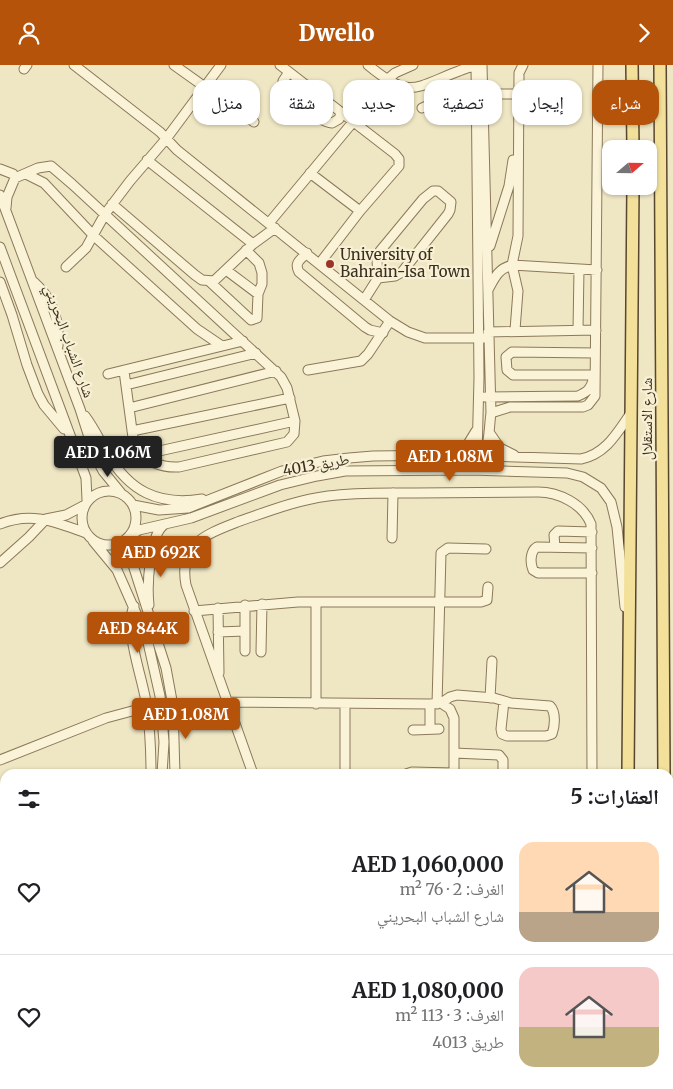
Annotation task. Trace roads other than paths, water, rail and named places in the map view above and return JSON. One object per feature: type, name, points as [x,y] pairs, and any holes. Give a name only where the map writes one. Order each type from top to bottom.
[{"type":"main road","points":[[632,65],[633,140]]},
{"type":"main road","name":"شارع الاستقلال","points":[[660,65],[664,769]]},
{"type":"main road","name":"شارع الاستقلال","points":[[628,769],[633,195]]},
{"type":"street","points":[[74,65],[160,132],[177,150],[390,321],[408,332],[424,338],[478,338],[515,330],[596,330]]},
{"type":"street","points":[[174,65],[194,80]]},
{"type":"street","points":[[209,80],[221,65]]},
{"type":"street","points":[[280,65],[341,113],[339,119],[332,123],[321,120],[286,91],[283,81],[289,73]]},
{"type":"street","points":[[368,65],[386,80]]},
{"type":"street","points":[[388,80],[395,73],[412,65]]},
{"type":"street","points":[[514,65],[514,80]]},
{"type":"street","points":[[515,330],[518,291],[512,265],[518,236],[519,73],[523,65]]},
{"type":"street","points":[[491,413],[510,407],[574,408],[588,405],[596,396],[594,375],[597,270],[598,65]]},
{"type":"street","points":[[437,80],[461,70],[479,66]]},
{"type":"street","points":[[479,66],[481,80]]},
{"type":"street","points":[[479,66],[479,397],[477,429],[480,458],[489,471]]},
{"type":"street","points":[[66,267],[86,248],[112,204],[166,139],[193,102]]},
{"type":"street","points":[[112,204],[195,275],[202,280],[209,281],[218,278],[272,225],[310,173],[350,125]]},
{"type":"street","points":[[320,263],[400,163],[395,154],[357,125]]},
{"type":"street","points":[[471,470],[480,458],[489,432],[491,413],[484,125]]},
{"type":"street","points":[[487,254],[512,177],[513,125]]},
{"type":"street","points":[[147,160],[249,247],[262,273],[262,284],[258,294],[257,318],[251,320],[209,281]]},
{"type":"street","points":[[7,213],[7,197],[15,177],[38,168],[51,166],[276,371],[286,383],[295,421],[294,434],[286,442],[179,467],[165,466],[150,461],[141,455],[134,445],[124,371]]},
{"type":"street","points":[[0,169],[15,177]]},
{"type":"street","points":[[26,173],[44,183],[94,237],[197,329],[222,346]]},
{"type":"street","points":[[310,173],[360,211]]},
{"type":"street","points":[[364,300],[378,278],[377,260],[380,251],[426,195],[433,191],[438,191],[451,202],[448,214],[402,272],[395,276],[378,278]]},
{"type":"street","name":"شارع الشباب البحريني","points":[[0,195],[80,409],[98,464],[120,493]]},
{"type":"street","points":[[0,247],[86,478],[85,503],[81,520],[86,533],[118,570],[147,638],[160,696],[164,742],[162,769]]},
{"type":"street","points":[[307,253],[297,262],[296,267],[299,272],[365,327],[383,333]]},
{"type":"street","points":[[487,293],[497,273],[501,269],[512,265],[597,270]]},
{"type":"street","points":[[578,330],[579,269]]},
{"type":"street","points":[[226,270],[258,294]]},
{"type":"street","points":[[0,282],[38,394],[44,405],[69,435]]},
{"type":"street","points":[[308,370],[361,361],[368,354],[390,321]]},
{"type":"street","points":[[108,375],[243,341]]},
{"type":"street","points":[[594,375],[512,375],[507,371],[506,357],[514,351],[595,353]]},
{"type":"street","points":[[126,385],[256,353]]},
{"type":"street","points":[[129,408],[276,371]]},
{"type":"street","points":[[479,397],[578,396],[591,388],[594,375]]},
{"type":"street","points":[[557,397],[557,408]]},
{"type":"street","points":[[132,431],[290,398]]},
{"type":"street","points":[[80,409],[93,427],[117,469],[136,488],[154,497],[174,501],[217,497]]},
{"type":"street","name":"طريق 4013","points":[[133,505],[159,510],[188,508],[282,471],[323,461],[373,456],[453,455],[480,458],[581,459],[600,452],[611,442],[631,413]]},
{"type":"street","points":[[141,455],[295,421]]},
{"type":"street","points":[[453,455],[468,444],[477,429]]},
{"type":"street","points":[[489,432],[500,448],[518,457]]},
{"type":"street","name":"طريق 4013","points":[[127,538],[139,530],[191,517],[280,485],[345,471],[471,470],[567,473],[583,477],[601,488],[611,502],[615,515],[628,637]]},
{"type":"street","points":[[0,524],[22,518],[46,519],[66,515],[99,491],[114,490],[128,498],[135,511],[135,525],[127,538],[118,544],[109,545],[93,541]]},
{"type":"street","points":[[251,769],[186,585],[185,563],[189,552],[196,543],[205,536],[267,511],[307,500],[348,494],[547,492],[565,498],[581,509],[588,516],[591,524],[592,769]]},
{"type":"street","points":[[392,538],[393,493]]},
{"type":"street","points":[[46,519],[86,533]]},
{"type":"street","points":[[0,563],[46,519]]},
{"type":"street","points":[[152,626],[148,597],[149,569],[158,533],[161,526],[165,524]]},
{"type":"street","points":[[555,547],[554,535],[558,531],[592,532]]},
{"type":"street","points":[[127,538],[166,668],[172,706],[174,769]]},
{"type":"street","points":[[413,730],[434,729],[440,557],[444,550],[452,547],[486,549]]},
{"type":"street","points":[[592,548],[534,548],[531,566],[538,573],[592,573]]},
{"type":"street","points":[[194,611],[245,605],[316,602],[484,602],[488,597],[488,587]]},
{"type":"street","points":[[316,602],[316,704]]},
{"type":"street","points":[[261,653],[262,604]]},
{"type":"street","points":[[245,605],[245,651]]},
{"type":"street","points":[[134,606],[130,613],[130,622],[147,707],[151,769]]},
{"type":"street","points":[[218,608],[219,681]]},
{"type":"street","points":[[218,632],[245,631]]},
{"type":"street","points":[[490,698],[492,661]]},
{"type":"street","points":[[436,704],[457,695],[550,706],[554,713],[552,734],[546,736],[507,736],[502,734],[504,701]]},
{"type":"street","points":[[226,702],[436,704],[450,709],[454,718],[454,769]]},
{"type":"street","points":[[345,704],[345,769]]},
{"type":"street","points":[[0,760],[106,719],[147,707]]},
{"type":"street","points":[[454,753],[499,755],[502,760],[503,769]]},
{"type":"place","name":"University of Bahrain-Isa Town","points":[[330,264]]}]
